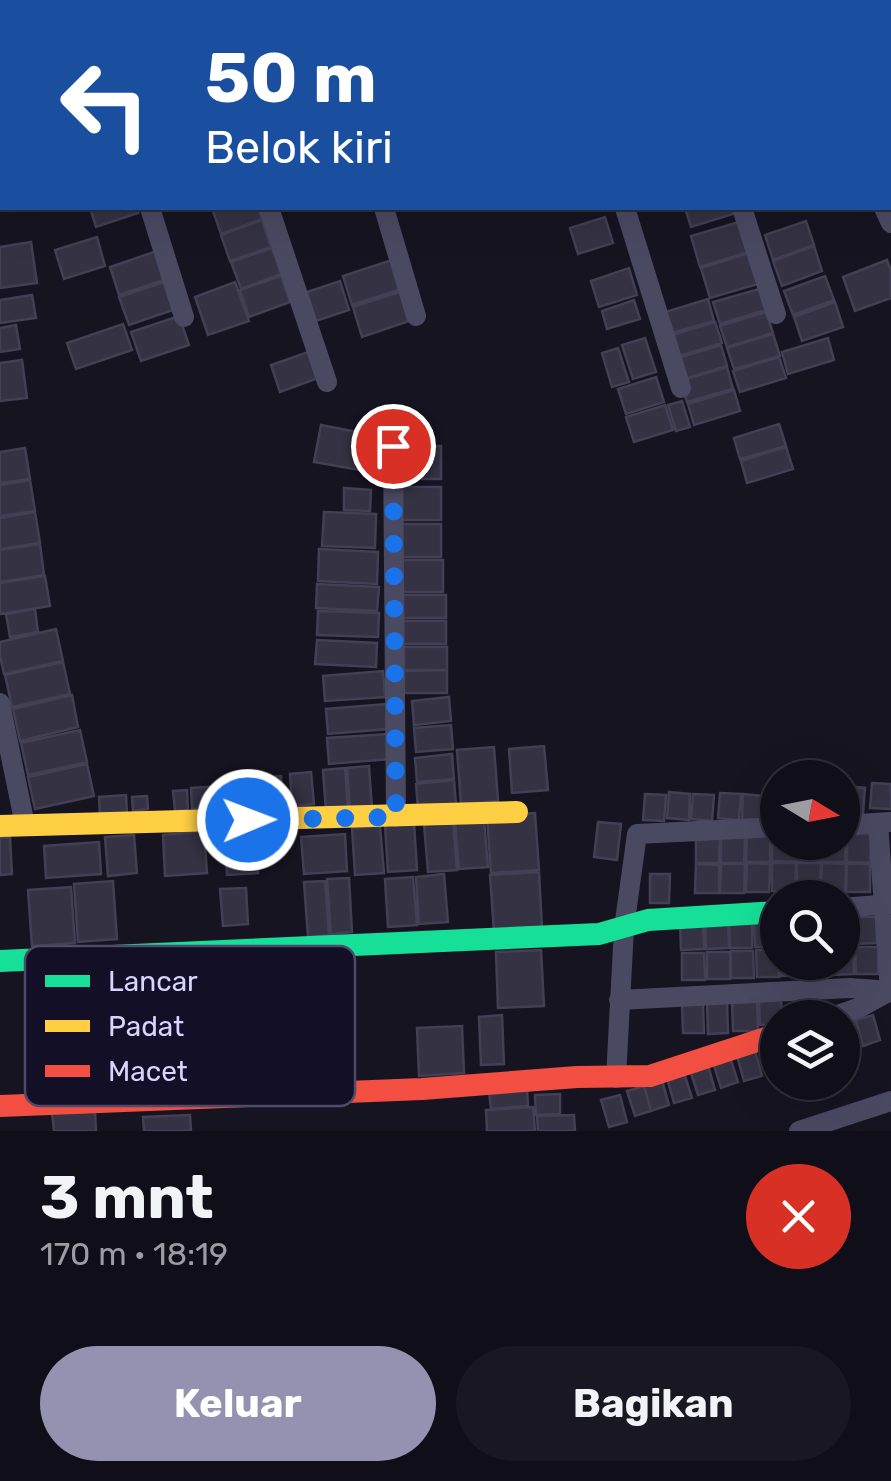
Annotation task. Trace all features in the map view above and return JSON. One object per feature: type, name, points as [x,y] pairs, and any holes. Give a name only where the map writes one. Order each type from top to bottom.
[{"type":"street","points":[[151,210],[184,317]]},
{"type":"street","points":[[270,210],[327,382]]},
{"type":"street","points":[[385,210],[416,316]]},
{"type":"street","points":[[626,210],[681,388]]},
{"type":"street","points":[[743,210],[776,314]]},
{"type":"street","points":[[393,446],[396,817]]},
{"type":"street","points":[[0,703],[24,825]]},
{"type":"street","points":[[0,826],[517,812]]},
{"type":"street","points":[[884,823],[890,991]]},
{"type":"street","points":[[616,1078],[624,928],[637,834],[760,829]]},
{"type":"street","points":[[860,907],[887,905]]},
{"type":"street","points":[[333,946],[599,934],[648,920],[760,913]]},
{"type":"street","points":[[0,961],[25,960]]},
{"type":"street","points":[[619,1000],[850,988],[890,991]]},
{"type":"street","points":[[860,1007],[890,991]]},
{"type":"street","points":[[355,1092],[650,1076],[760,1040]]},
{"type":"street","points":[[799,1131],[891,1101]]},
{"type":"street","points":[[0,1106],[25,1105]]},
{"type":"building","points":[[91,210],[138,213],[96,227]]},
{"type":"building","points":[[213,210],[259,210],[262,219],[221,234]]},
{"type":"building","points":[[686,210],[732,210],[733,214],[691,227]]},
{"type":"building","points":[[605,217],[613,243],[578,254],[570,228]]},
{"type":"building","points":[[262,220],[271,247],[230,261],[221,235]]},
{"type":"building","points":[[806,221],[814,245],[773,260],[765,235]]},
{"type":"building","points":[[739,222],[748,252],[700,267],[691,236]]},
{"type":"building","points":[[97,237],[105,266],[64,279],[55,250]]},
{"type":"building","points":[[31,242],[37,283],[0,288],[0,247]]},
{"type":"building","points":[[814,246],[822,271],[782,286],[773,261]]},
{"type":"building","points":[[272,248],[281,274],[241,289],[231,262]]},
{"type":"building","points":[[157,251],[167,279],[119,295],[110,267]]},
{"type":"building","points":[[749,253],[758,284],[710,298],[701,268]]},
{"type":"building","points":[[395,259],[404,288],[352,305],[343,276]]},
{"type":"building","points":[[887,260],[891,298],[855,311],[843,277]]},
{"type":"building","points":[[629,268],[637,295],[599,307],[591,281]]},
{"type":"building","points":[[281,276],[290,302],[249,317],[240,290]]},
{"type":"building","points":[[825,276],[834,300],[793,315],[784,291]]},
{"type":"building","points":[[167,281],[176,309],[129,325],[119,297]]},
{"type":"building","points":[[340,281],[349,310],[316,321],[307,292]]},
{"type":"building","points":[[235,282],[249,321],[208,335],[195,297]]},
{"type":"building","points":[[759,289],[765,310],[720,324],[713,302]]},
{"type":"building","points":[[405,290],[415,319],[362,337],[353,307]]},
{"type":"building","points":[[32,295],[36,318],[0,323],[0,300]]},
{"type":"building","points":[[708,299],[714,321],[668,334],[662,313]]},
{"type":"building","points":[[634,300],[640,319],[607,329],[602,311]]},
{"type":"building","points":[[835,302],[843,327],[802,341],[794,317]]},
{"type":"building","points":[[766,312],[773,333],[727,347],[720,326]]},
{"type":"building","points":[[179,316],[189,345],[141,361],[131,332]]},
{"type":"building","points":[[715,322],[722,343],[676,357],[669,336]]},
{"type":"building","points":[[123,324],[132,350],[76,369],[67,343]]},
{"type":"building","points":[[16,325],[20,349],[0,352],[0,328]]},
{"type":"building","points":[[773,334],[780,356],[734,369],[727,348]]},
{"type":"building","points":[[645,338],[656,372],[633,379],[622,345]]},
{"type":"building","points":[[828,338],[834,360],[788,374],[782,352]]},
{"type":"building","points":[[721,345],[727,366],[681,380],[675,359]]},
{"type":"building","points":[[618,348],[629,382],[612,387],[602,353]]},
{"type":"building","points":[[311,351],[321,377],[280,392],[271,365]]},
{"type":"building","points":[[779,357],[786,378],[740,392],[733,371]]},
{"type":"building","points":[[22,360],[27,398],[0,401],[0,363]]},
{"type":"building","points":[[727,367],[733,389],[687,402],[680,381]]},
{"type":"building","points":[[656,377],[664,402],[626,414],[618,389]]},
{"type":"building","points":[[734,390],[740,411],[694,425],[688,404]]},
{"type":"building","points":[[682,401],[690,427],[676,431],[668,405]]},
{"type":"building","points":[[665,405],[673,430],[634,442],[626,417]]},
{"type":"building","points":[[779,424],[786,446],[740,459],[734,438]]},
{"type":"building","points":[[321,425],[378,436],[372,472],[314,462]]},
{"type":"building","points":[[396,446],[441,446],[441,479],[396,479]]},
{"type":"building","points":[[786,447],[793,469],[747,483],[741,461]]},
{"type":"building","points":[[25,448],[30,479],[0,483],[0,452]]},
{"type":"building","points":[[30,480],[35,511],[0,516],[0,485]]},
{"type":"building","points":[[396,487],[441,487],[441,520],[396,520]]},
{"type":"building","points":[[344,488],[371,490],[370,511],[344,510]]},
{"type":"building","points":[[35,512],[40,543],[0,549],[0,518]]},
{"type":"building","points":[[324,512],[376,514],[375,548],[322,546]]},
{"type":"building","points":[[397,524],[441,524],[441,557],[396,557]]},
{"type":"building","points":[[40,544],[44,575],[0,582],[0,550]]},
{"type":"building","points":[[319,549],[378,552],[377,584],[318,581]]},
{"type":"building","points":[[399,560],[443,560],[443,592],[399,592]]},
{"type":"building","points":[[45,576],[50,606],[0,614],[0,583]]},
{"type":"building","points":[[317,584],[379,587],[377,611],[316,608]]},
{"type":"building","points":[[403,595],[446,595],[446,618],[403,618]]},
{"type":"building","points":[[35,609],[38,632],[10,637],[6,614]]},
{"type":"building","points":[[318,611],[379,613],[378,637],[317,635]]},
{"type":"building","points":[[403,621],[446,621],[446,644],[403,644]]},
{"type":"building","points":[[56,629],[63,661],[4,674],[0,642]]},
{"type":"building","points":[[317,640],[377,643],[376,667],[315,664]]},
{"type":"building","points":[[404,647],[447,647],[447,670],[404,670]]},
{"type":"building","points":[[63,662],[70,694],[12,707],[5,675]]},
{"type":"building","points":[[447,670],[447,693],[404,693],[404,671]]},
{"type":"building","points":[[383,671],[385,697],[325,701],[323,676]]},
{"type":"building","points":[[72,695],[78,727],[20,741],[13,709]]},
{"type":"building","points":[[449,697],[451,721],[414,725],[412,701]]},
{"type":"building","points":[[386,704],[388,729],[328,734],[326,709]]},
{"type":"building","points":[[451,725],[453,749],[416,752],[414,728]]},
{"type":"building","points":[[80,730],[87,762],[28,775],[21,743]]},
{"type":"building","points":[[388,734],[390,759],[329,764],[327,738]]},
{"type":"building","points":[[544,746],[548,790],[512,793],[509,749]]},
{"type":"building","points":[[494,747],[498,801],[461,804],[457,750]]},
{"type":"building","points":[[452,754],[454,779],[417,782],[415,758]]},
{"type":"building","points":[[87,764],[94,796],[35,809],[28,777]]},
{"type":"building","points":[[369,766],[372,808],[350,809],[347,768]]},
{"type":"building","points":[[345,768],[348,810],[326,811],[323,770]]},
{"type":"building","points":[[311,772],[314,804],[292,806],[290,774]]},
{"type":"building","points":[[281,776],[283,809],[256,812],[253,778]]},
{"type":"building","points":[[454,780],[456,804],[418,808],[416,784]]},
{"type":"building","points":[[872,783],[891,784],[891,809],[870,808]]},
{"type":"building","points":[[222,786],[224,806],[192,809],[191,788]]},
{"type":"building","points":[[860,788],[865,788],[860,813]]},
{"type":"building","points":[[187,790],[188,810],[175,811],[173,791]]},
{"type":"building","points":[[669,792],[690,794],[689,820],[667,818]]},
{"type":"building","points":[[720,793],[741,794],[739,820],[718,818]]},
{"type":"building","points":[[645,794],[666,795],[664,821],[643,820]]},
{"type":"building","points":[[693,794],[714,795],[712,821],[691,819]]},
{"type":"building","points":[[743,794],[760,796],[760,821],[742,820]]},
{"type":"building","points":[[126,795],[127,814],[100,816],[99,797]]},
{"type":"building","points":[[147,796],[148,809],[133,811],[132,797]]},
{"type":"building","points":[[535,813],[539,870],[491,873],[487,816]]},
{"type":"building","points":[[484,820],[488,867],[459,869],[455,822]]},
{"type":"building","points":[[414,822],[417,870],[388,872],[385,825]]},
{"type":"building","points":[[453,822],[457,870],[428,872],[424,824]]},
{"type":"building","points":[[598,822],[621,824],[617,860],[594,857]]},
{"type":"building","points":[[380,826],[384,873],[355,875],[352,828]]},
{"type":"building","points":[[255,828],[258,873],[227,875],[224,831]]},
{"type":"building","points":[[204,831],[207,873],[165,876],[163,835]]},
{"type":"building","points":[[747,833],[760,834],[760,860],[770,862],[746,862]]},
{"type":"building","points":[[345,834],[347,871],[304,874],[301,837]]},
{"type":"building","points":[[696,834],[720,835],[719,863],[696,863]]},
{"type":"building","points":[[721,834],[745,834],[744,863],[721,863]]},
{"type":"building","points":[[860,834],[871,834],[870,863],[847,862],[860,860]]},
{"type":"building","points":[[134,835],[137,873],[108,876],[105,837]]},
{"type":"building","points":[[10,837],[12,874],[0,875],[0,838]]},
{"type":"building","points":[[99,842],[101,874],[46,878],[44,846]]},
{"type":"building","points":[[747,863],[770,864],[769,880],[760,880],[760,892],[746,892]]},
{"type":"building","points":[[772,863],[796,863],[795,880],[772,880]]},
{"type":"building","points":[[797,863],[821,863],[820,880],[797,880]]},
{"type":"building","points":[[822,863],[846,864],[845,880],[821,880]]},
{"type":"building","points":[[696,864],[719,865],[719,893],[695,893]]},
{"type":"building","points":[[721,864],[745,864],[744,893],[720,893]]},
{"type":"building","points":[[847,864],[870,864],[870,892],[860,892],[860,880],[846,880]]},
{"type":"building","points":[[539,872],[542,928],[494,932],[490,875]]},
{"type":"building","points":[[444,874],[448,922],[419,924],[416,877]]},
{"type":"building","points":[[650,874],[670,874],[669,903],[650,903]]},
{"type":"building","points":[[413,877],[417,925],[388,927],[385,879]]},
{"type":"building","points":[[349,878],[352,932],[331,934],[327,879]]},
{"type":"building","points":[[113,881],[117,939],[78,942],[74,884]]},
{"type":"building","points":[[325,881],[329,935],[308,937],[304,882]]},
{"type":"building","points":[[71,887],[75,943],[32,946],[28,890]]},
{"type":"building","points":[[246,888],[248,924],[223,926],[220,889]]},
{"type":"building","points":[[860,917],[876,917],[877,943],[860,944]]},
{"type":"building","points":[[754,920],[760,920],[760,947],[755,947]]},
{"type":"building","points":[[728,921],[729,948],[706,949],[705,922]]},
{"type":"building","points":[[729,921],[752,921],[752,948],[730,948]]},
{"type":"building","points":[[680,923],[703,923],[704,949],[681,950]]},
{"type":"building","points":[[860,947],[878,947],[878,974],[860,974]]},
{"type":"building","points":[[541,950],[544,1006],[498,1008],[496,952]]},
{"type":"building","points":[[756,950],[760,950],[760,977]]},
{"type":"building","points":[[731,951],[753,951],[754,978],[731,978]]},
{"type":"building","points":[[707,952],[730,952],[730,979],[707,979]]},
{"type":"building","points":[[682,953],[704,953],[705,980],[682,980]]},
{"type":"building","points":[[732,1000],[757,1000],[758,1031],[733,1031]]},
{"type":"building","points":[[707,1002],[727,1002],[728,1033],[708,1034]]},
{"type":"building","points":[[682,1004],[703,1004],[704,1033],[683,1033]]},
{"type":"building","points":[[502,1015],[504,1064],[481,1065],[479,1017]]},
{"type":"building","points":[[873,1015],[880,1040],[863,1046],[860,1019]]},
{"type":"building","points":[[462,1026],[464,1073],[419,1076],[417,1028]]},
{"type":"building","points":[[755,1051],[760,1077],[744,1081],[737,1056]]},
{"type":"building","points":[[730,1057],[738,1082],[721,1088],[713,1062]]},
{"type":"building","points":[[708,1065],[715,1090],[698,1095],[690,1070]]},
{"type":"building","points":[[684,1073],[692,1098],[674,1103],[667,1078]]},
{"type":"building","points":[[662,1080],[669,1105],[651,1111],[644,1086]]},
{"type":"building","points":[[644,1086],[651,1111],[635,1116],[627,1091]]},
{"type":"building","points":[[527,1089],[528,1106],[491,1109],[489,1091]]},
{"type":"building","points":[[560,1094],[560,1114],[536,1115],[535,1095]]},
{"type":"building","points":[[620,1095],[627,1122],[609,1127],[601,1100]]},
{"type":"building","points":[[533,1107],[535,1131],[487,1131],[486,1110]]},
{"type":"building","points":[[95,1110],[96,1131],[54,1131],[52,1113]]},
{"type":"building","points":[[190,1115],[191,1131],[144,1131],[143,1117]]},
{"type":"building","points":[[574,1115],[575,1131],[538,1131],[537,1116]]},
{"type":"traffic: fast","points":[[333,946],[599,934],[648,920],[760,913]]},
{"type":"traffic: fast","points":[[0,961],[25,960]]},
{"type":"traffic: slow","points":[[0,826],[517,812]]},
{"type":"traffic: jam","points":[[355,1092],[650,1076],[760,1040]]},
{"type":"traffic: jam","points":[[0,1106],[25,1105]]},
{"type":"route","points":[[248,820],[396,817],[393,446]]}]
